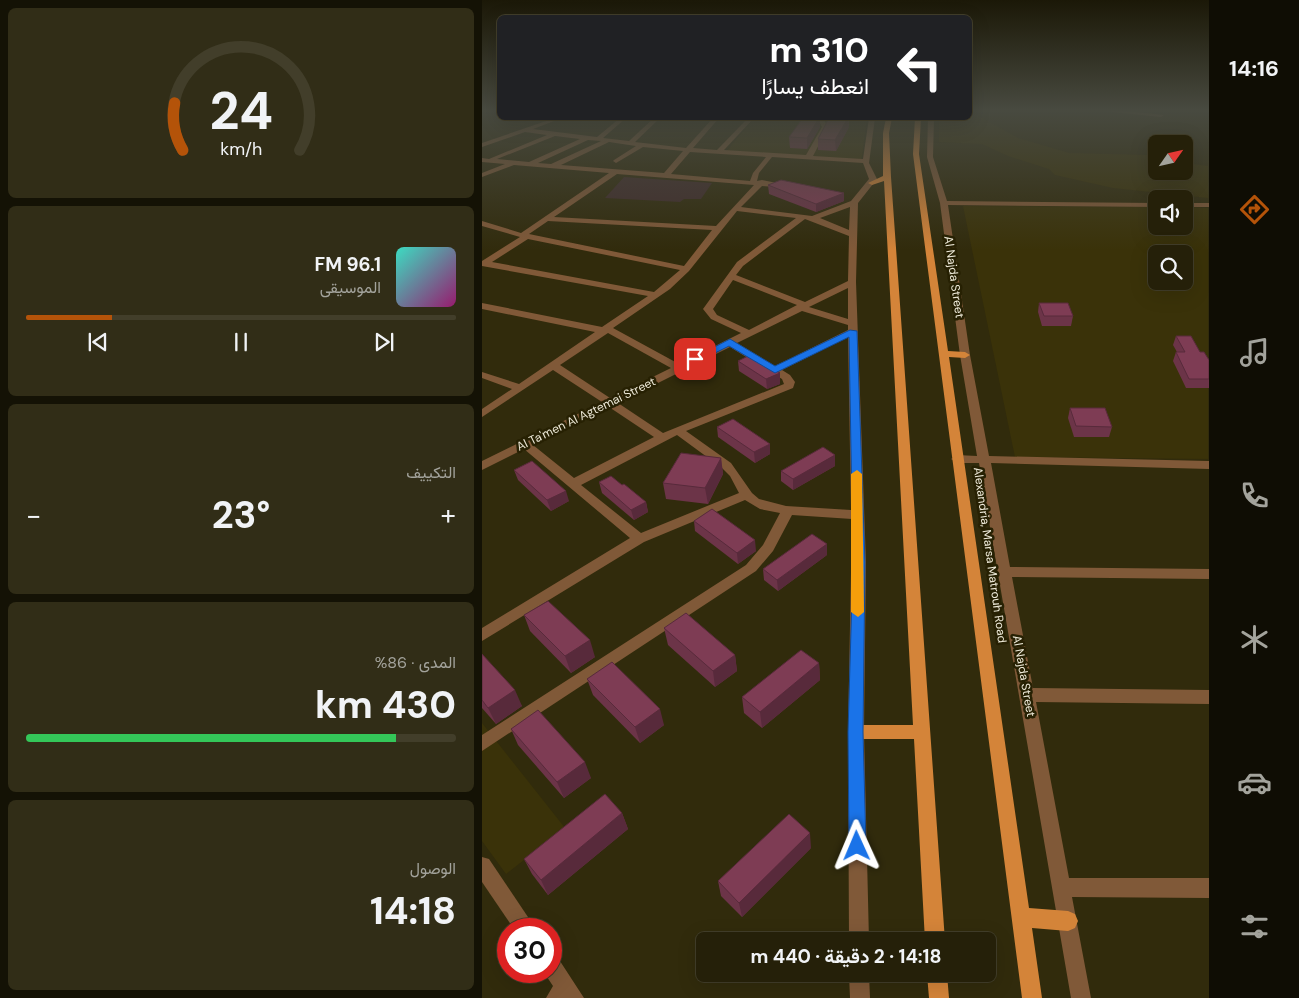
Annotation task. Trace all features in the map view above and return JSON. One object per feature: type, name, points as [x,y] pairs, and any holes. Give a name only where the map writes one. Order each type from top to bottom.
[{"type":"main road","points":[[887,158],[920,732],[934,932]]},
{"type":"main road","name":"Alexandria, Marsa Matrouh Road","points":[[923,158],[957,459],[1032,998]]},
{"type":"main road","points":[[872,183],[887,177]]},
{"type":"main road","points":[[944,354],[964,354]]},
{"type":"main road","points":[[856,732],[920,732]]},
{"type":"main road","points":[[1022,917],[1068,921]]},
{"type":"main road","points":[[938,982],[939,998]]},
{"type":"street","points":[[528,164],[542,158]]},
{"type":"street","points":[[551,166],[570,158]]},
{"type":"street","points":[[616,161],[622,158]]},
{"type":"street","points":[[665,176],[681,158]]},
{"type":"street","points":[[758,182],[756,173],[769,158]]},
{"type":"street","points":[[800,158],[866,161]]},
{"type":"street","points":[[748,333],[714,317],[708,309],[730,276],[747,259],[808,218],[852,200],[872,183],[873,175],[866,166],[866,158]]},
{"type":"street","name":"Al Najda Street","points":[[925,158],[936,179],[944,203],[964,354],[1006,572],[1081,998]]},
{"type":"street","points":[[485,160],[615,172],[758,182],[801,188]]},
{"type":"street","points":[[482,175],[513,163]]},
{"type":"street","points":[[484,264],[615,172]]},
{"type":"street","points":[[482,414],[656,295],[686,269],[717,228],[758,182]]},
{"type":"street","points":[[852,200],[854,235],[852,282],[858,514],[856,732],[859,932]]},
{"type":"street","points":[[944,203],[1148,205]]},
{"type":"street","points":[[1193,205],[1208,205]]},
{"type":"street","points":[[735,208],[808,218],[854,235]]},
{"type":"street","points":[[547,219],[717,228]]},
{"type":"street","points":[[485,226],[686,269]]},
{"type":"street","points":[[484,264],[656,295]]},
{"type":"street","points":[[730,276],[853,327]]},
{"type":"street","name":"Al Ta'men Al Agtemai Street","points":[[484,464],[852,282]]},
{"type":"street","points":[[482,306],[606,330],[678,368]]},
{"type":"street","points":[[775,370],[853,327]]},
{"type":"street","points":[[573,484],[662,436],[786,388],[790,382],[789,379],[730,342]]},
{"type":"street","points":[[554,366],[662,436]]},
{"type":"street","points":[[482,375],[520,388]]},
{"type":"street","points":[[676,430],[732,471],[746,495],[764,506],[858,514]]},
{"type":"street","points":[[525,444],[638,539]]},
{"type":"street","points":[[957,459],[1208,465]]},
{"type":"street","points":[[482,635],[638,539],[746,495]]},
{"type":"street","points":[[482,744],[751,568],[768,548],[789,509]]},
{"type":"street","points":[[1006,572],[1208,574]]},
{"type":"street","points":[[1028,695],[1208,697]]},
{"type":"street","points":[[483,871],[518,918]]},
{"type":"street","points":[[1062,887],[1208,888]]},
{"type":"street","points":[[859,982],[860,998]]},
{"type":"shaded area","points":[[833,158],[861,158],[861,159]]},
{"type":"shaded area","points":[[1013,158],[1148,158],[1148,180],[1193,180],[1193,164],[1208,166],[1208,198],[1193,196],[1193,190],[1148,190],[1148,192],[1113,188],[1055,175],[1049,169]]},
{"type":"shaded area","points":[[624,177],[712,183],[701,199],[684,199],[680,202],[605,198]]},
{"type":"shaded area","points":[[963,206],[1148,207],[1148,235],[1193,235],[1193,207],[1208,208],[1208,459],[1015,457]]},
{"type":"shaded area","points":[[482,723],[565,828],[506,874],[482,841]]},
{"type":"building","points":[[781,180],[844,193],[816,204],[768,185]]},
{"type":"building","points":[[1039,303],[1068,303],[1073,316],[1044,316]]},
{"type":"building","points":[[1176,336],[1191,336],[1200,352],[1204,352],[1209,360],[1209,379],[1189,379],[1176,352],[1185,352]]},
{"type":"building","points":[[750,355],[780,373],[766,379],[738,361]]},
{"type":"building","points":[[1070,408],[1105,408],[1112,427],[1076,426]]},
{"type":"building","points":[[733,419],[770,444],[754,452],[717,427]]},
{"type":"building","points":[[823,447],[835,455],[793,479],[781,471]]},
{"type":"building","points":[[681,453],[721,458],[705,488],[663,483]]},
{"type":"building","points":[[532,461],[566,491],[547,500],[514,470]]},
{"type":"building","points":[[611,476],[646,502],[631,510],[599,482]]},
{"type":"building","points":[[712,509],[755,540],[737,553],[694,521]]},
{"type":"building","points":[[812,534],[827,544],[777,580],[763,569]]},
{"type":"building","points":[[548,601],[590,640],[565,656],[524,615]]},
{"type":"building","points":[[686,613],[735,655],[713,671],[664,628]]},
{"type":"building","points":[[801,650],[819,663],[760,712],[742,697]]},
{"type":"building","points":[[482,654],[515,690],[488,708],[482,700]]},
{"type":"building","points":[[612,662],[660,709],[635,727],[587,679]]},
{"type":"building","points":[[538,710],[585,762],[557,782],[511,729]]},
{"type":"building","points":[[605,794],[622,813],[541,880],[524,859]]},
{"type":"building","points":[[789,814],[810,833],[739,903],[718,881]]},
{"type":"slow traffic","points":[[857,474],[858,612]]},
{"type":"route","points":[[695,359],[730,342],[775,370],[853,331],[859,562],[856,732],[857,846]]}]
